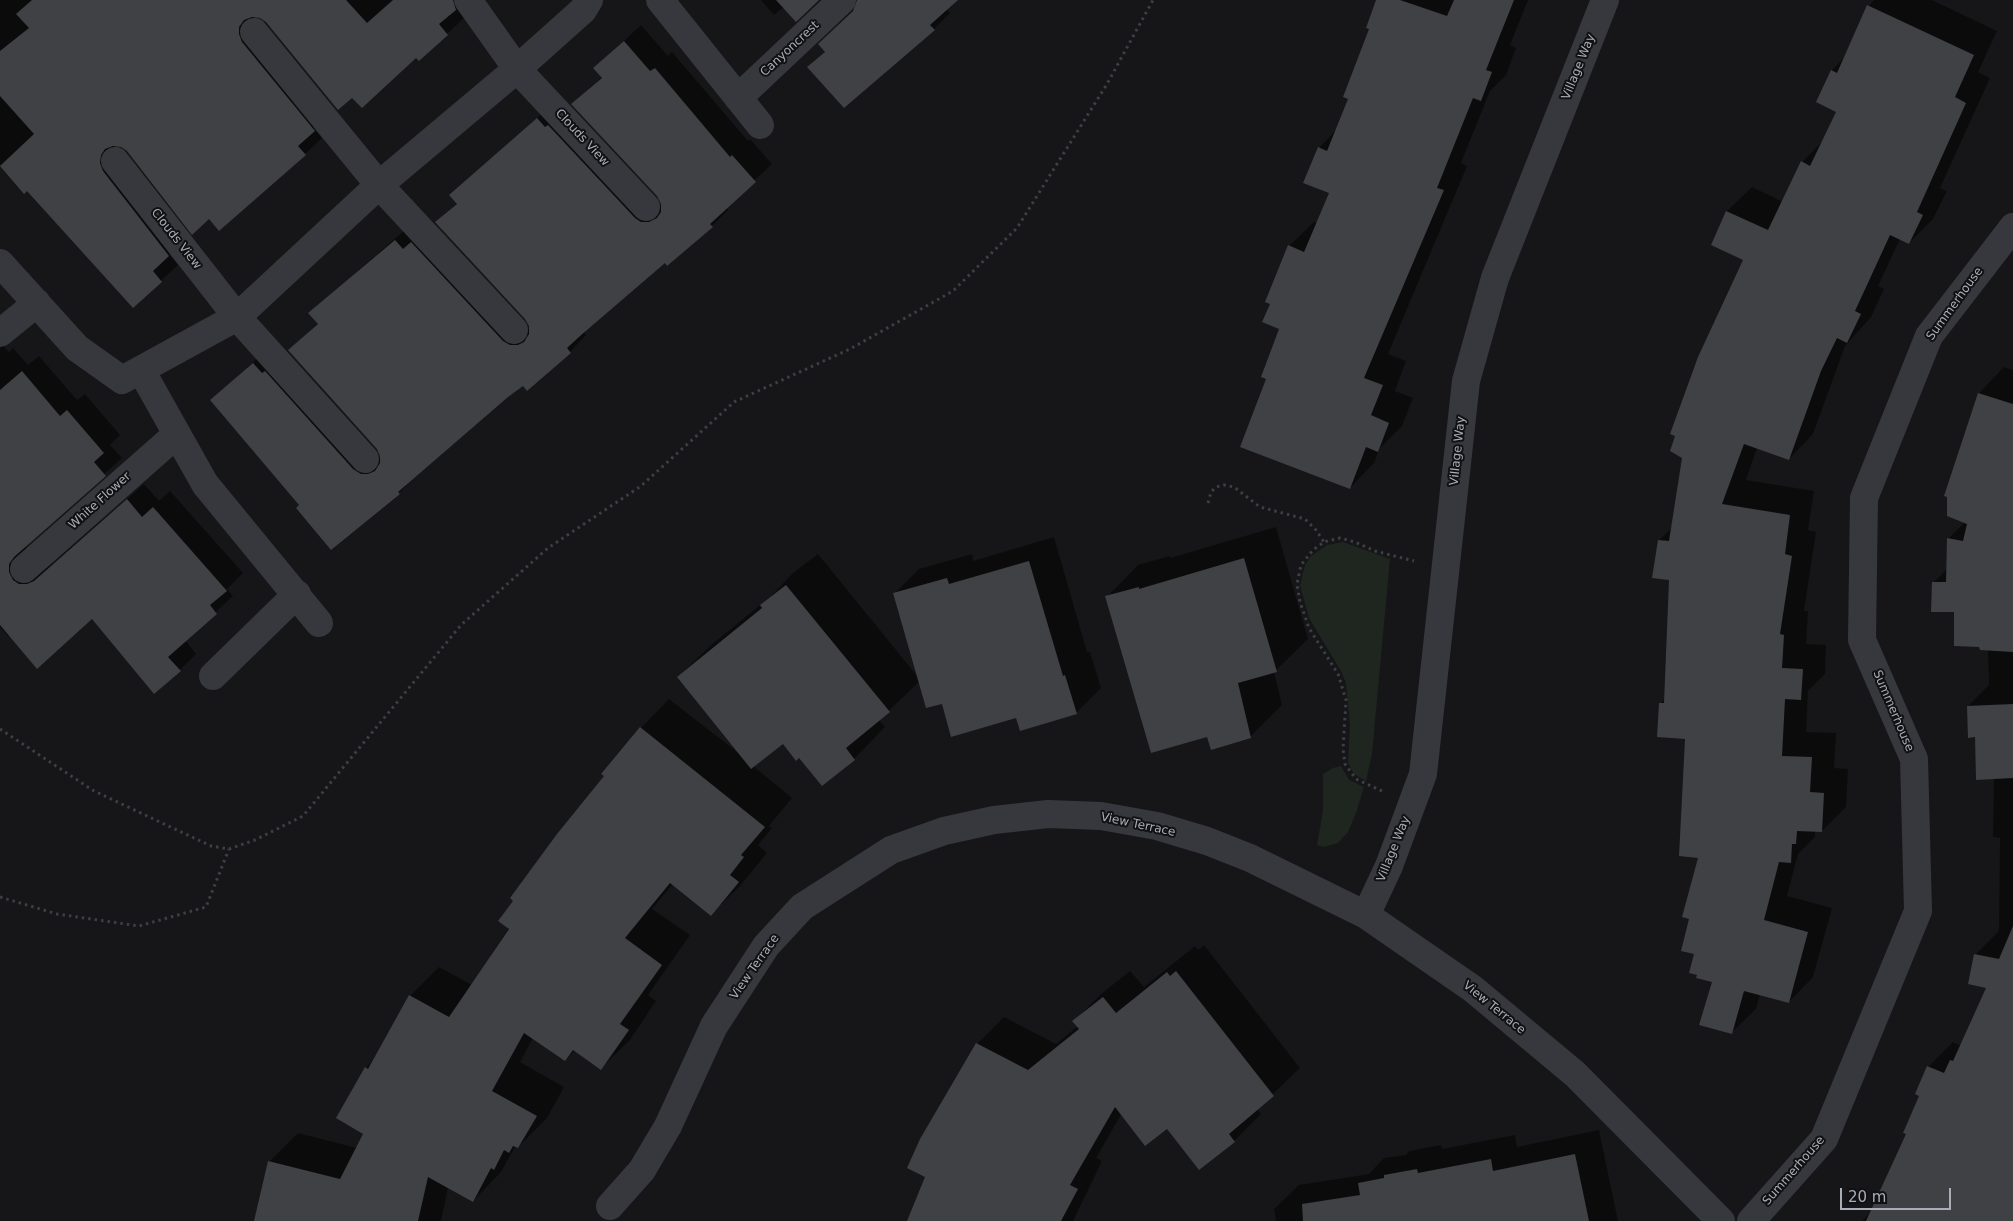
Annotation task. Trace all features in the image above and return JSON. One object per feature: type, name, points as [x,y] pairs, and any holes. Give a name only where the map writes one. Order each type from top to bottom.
[{"type":"street","name":"Clouds View","points":[[468,0],[517,69],[646,207]]},
{"type":"street","points":[[132,375],[237,317],[379,185],[517,69],[583,10],[589,0]]},
{"type":"street","points":[[660,0],[760,126]]},
{"type":"street","name":"Canyoncrest","points":[[738,98],[842,0]]},
{"type":"street","name":"Village Way","points":[[1366,915],[1389,866],[1423,774],[1466,381],[1495,278],[1605,0]]},
{"type":"street","points":[[254,32],[379,185],[514,330]]},
{"type":"street","name":"Clouds View","points":[[115,161],[237,317],[365,459]]},
{"type":"street","name":"Summerhouse","points":[[1751,1221],[1824,1139],[1918,911],[1914,759],[1862,640],[1864,498],[1929,336],[2013,227]]},
{"type":"street","points":[[0,263],[77,348],[132,375],[177,434],[205,484],[319,623]]},
{"type":"street","points":[[0,333],[36,303]]},
{"type":"street","name":"White Flower","points":[[24,569],[177,434]]},
{"type":"street","points":[[213,676],[297,594]]},
{"type":"street","name":"View Terrace","points":[[610,1206],[646,1163],[668,1126],[714,1026],[766,946],[802,907],[891,850],[944,831],[994,820],[1048,814],[1101,816],[1157,826],[1207,841],[1250,858],[1366,915],[1473,989],[1575,1074],[1721,1221]]},
{"type":"path","points":[[0,728],[94,791],[211,846],[229,849],[255,840],[303,816],[461,625],[548,548],[641,486],[734,402],[850,348],[953,291],[1017,228],[1107,84],[1153,0]]},
{"type":"path","points":[[1208,502],[1210,492],[1216,487],[1224,485],[1234,487],[1260,507],[1305,519],[1324,542]]},
{"type":"path","points":[[1413,802],[1362,783],[1356,779],[1345,764],[1343,749],[1346,700],[1338,674],[1309,628],[1296,584],[1301,565],[1324,542],[1340,538],[1392,556],[1446,567]]},
{"type":"path","points":[[0,897],[58,914],[139,926],[206,907],[229,849]]},
{"type":"shaded area","points":[[1343,542],[1390,559],[1372,754],[1366,781],[1354,774],[1348,763],[1350,726],[1346,683],[1341,671],[1309,618],[1300,585],[1305,565],[1311,556],[1327,545]]},
{"type":"shaded area","points":[[1341,766],[1349,780],[1364,787],[1348,832],[1338,843],[1324,847],[1317,845],[1323,811],[1323,774]]},
{"type":"building","points":[[32,0],[346,0],[367,23],[393,0],[453,0],[456,10],[439,24],[448,35],[419,61],[416,58],[362,108],[352,98],[338,110],[266,22],[260,18],[252,17],[244,20],[239,27],[242,42],[315,131],[298,146],[306,155],[219,231],[209,219],[192,235],[127,151],[121,147],[113,146],[105,149],[101,155],[100,163],[103,171],[169,256],[153,271],[162,282],[133,308],[27,191],[24,194],[0,166],[34,134],[0,96],[0,51],[29,28],[16,14]]},
{"type":"building","points":[[776,0],[819,0],[796,22]]},
{"type":"building","points":[[857,0],[958,0],[930,25],[935,30],[844,108],[807,67],[825,52],[818,44],[853,11]]},
{"type":"building","points":[[1376,0],[1400,0],[1447,16],[1454,0],[1514,0],[1486,70],[1492,72],[1481,101],[1473,98],[1437,188],[1444,190],[1364,378],[1383,385],[1371,415],[1389,423],[1378,452],[1366,447],[1350,489],[1240,447],[1266,379],[1261,377],[1279,329],[1262,322],[1270,304],[1265,302],[1288,245],[1304,252],[1329,193],[1303,183],[1318,147],[1327,151],[1348,99],[1343,97],[1369,29],[1366,28]]},
{"type":"building","points":[[1867,5],[1974,55],[1955,97],[1966,103],[1917,212],[1923,215],[1909,244],[1890,235],[1855,311],[1861,314],[1847,343],[1837,338],[1821,371],[1789,460],[1744,444],[1722,504],[1790,515],[1785,554],[1792,556],[1780,634],[1784,635],[1782,668],[1803,669],[1801,700],[1785,699],[1782,756],[1812,757],[1810,792],[1824,793],[1822,832],[1797,831],[1796,844],[1792,844],[1791,863],[1779,862],[1764,920],[1808,932],[1789,1003],[1744,991],[1732,1034],[1699,1025],[1712,982],[1696,978],[1697,975],[1689,973],[1694,954],[1681,951],[1689,919],[1682,917],[1698,858],[1679,856],[1685,739],[1657,737],[1659,703],[1664,703],[1669,580],[1652,578],[1658,540],[1669,541],[1682,458],[1670,451],[1675,436],[1670,434],[1698,357],[1743,260],[1711,245],[1726,211],[1768,230],[1801,161],[1810,166],[1836,112],[1816,102],[1831,70],[1837,73]]},
{"type":"building","points":[[624,41],[650,71],[655,68],[730,157],[732,155],[756,182],[710,224],[713,227],[667,266],[665,263],[567,348],[571,353],[527,391],[523,386],[508,397],[398,492],[400,494],[331,550],[296,508],[299,505],[210,400],[253,363],[262,373],[265,371],[353,469],[361,474],[375,471],[380,463],[377,449],[288,350],[318,324],[308,313],[395,240],[403,249],[411,242],[503,341],[510,345],[518,345],[524,342],[529,334],[529,326],[525,319],[435,222],[457,204],[449,195],[537,118],[545,127],[548,125],[635,218],[641,222],[649,222],[657,218],[661,212],[661,204],[657,196],[571,104],[602,78],[593,68]]},
{"type":"building","points":[[22,371],[60,416],[67,410],[104,453],[94,462],[106,476],[14,557],[9,564],[9,572],[13,580],[19,584],[27,584],[34,581],[127,499],[142,517],[153,507],[227,591],[210,605],[217,614],[168,657],[181,671],[154,694],[92,619],[37,669],[0,625],[0,390]]},
{"type":"building","points":[[1978,393],[2013,404],[2013,652],[1980,650],[1979,647],[1954,646],[1954,612],[1931,612],[1932,582],[1946,582],[1947,538],[1963,541],[1967,524],[1947,516],[1947,497],[1944,496]]},
{"type":"building","points":[[1244,558],[1277,672],[1238,683],[1251,738],[1211,750],[1207,737],[1151,753],[1105,596],[1139,587],[1139,589]]},
{"type":"building","points":[[1029,561],[1063,676],[1065,675],[1077,714],[1020,731],[1016,718],[951,737],[942,704],[926,708],[893,593],[947,578],[949,584]]},
{"type":"building","points":[[786,585],[890,712],[846,748],[855,760],[822,786],[799,758],[796,761],[783,744],[751,769],[677,677],[762,608],[760,605]]},
{"type":"building","points":[[2013,704],[2013,778],[1976,780],[1975,737],[1968,738],[1967,706]]},
{"type":"building","points":[[640,727],[765,827],[741,855],[744,857],[730,875],[739,882],[711,916],[670,883],[625,938],[662,965],[620,1024],[629,1030],[601,1070],[573,1050],[565,1061],[524,1033],[492,1091],[537,1116],[518,1148],[513,1146],[509,1153],[504,1150],[494,1170],[491,1168],[473,1202],[428,1177],[418,1221],[254,1221],[268,1161],[340,1179],[363,1134],[336,1118],[365,1067],[368,1069],[409,995],[449,1017],[509,929],[498,921],[513,901],[510,898],[557,834],[604,776],[601,774]]},
{"type":"building","points":[[2013,926],[2013,1221],[1866,1221],[1906,1134],[1903,1133],[1919,1096],[1915,1094],[1927,1066],[1944,1073],[1950,1060],[1953,1061],[1986,988],[1968,984],[1974,954],[1999,959]]},
{"type":"building","points":[[1176,971],[1274,1096],[1229,1134],[1235,1142],[1199,1170],[1167,1129],[1145,1146],[1115,1107],[1070,1185],[1078,1189],[1061,1221],[907,1221],[925,1177],[907,1168],[920,1139],[976,1043],[1028,1070],[1079,1029],[1072,1021],[1103,997],[1116,1013],[1167,972],[1170,976]]},
{"type":"building","points":[[1575,1154],[1589,1221],[1303,1221],[1302,1204],[1360,1195],[1358,1183],[1384,1178],[1384,1175],[1417,1169],[1418,1173],[1491,1159],[1493,1171]]}]
